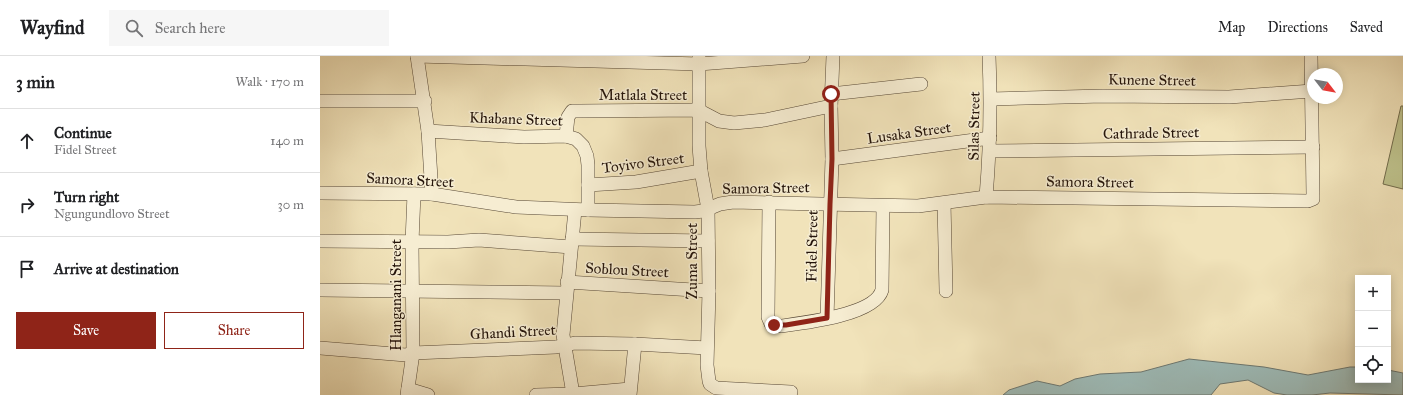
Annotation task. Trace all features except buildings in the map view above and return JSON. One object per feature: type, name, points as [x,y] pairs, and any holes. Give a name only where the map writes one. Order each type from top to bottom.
[{"type":"street","points":[[432,194],[428,131],[417,56],[699,60],[803,56]]},
{"type":"street","name":"Fidel Street","points":[[827,318],[832,159],[831,100],[833,56]]},
{"type":"street","name":"Silas Street","points":[[986,197],[990,145],[991,99],[989,56]]},
{"type":"street","points":[[1312,56],[1312,68]]},
{"type":"street","name":"Zuma Street","points":[[699,60],[698,110],[701,171],[708,208],[709,291],[707,365],[709,381],[710,384],[716,388],[791,392]]},
{"type":"street","name":"Matlala Street","points":[[566,136],[568,117],[572,111],[698,110],[719,121],[734,123],[765,120],[831,100],[921,84]]},
{"type":"street","name":"Kunene Street","points":[[991,99],[1103,96],[1229,97],[1307,91]]},
{"type":"street","points":[[320,101],[424,101]]},
{"type":"street","points":[[1312,104],[1313,147]]},
{"type":"street","name":"Khabane Street","points":[[428,131],[524,137],[566,136],[580,142],[585,151],[588,166],[588,210]]},
{"type":"street","name":"Cathrade Street","points":[[990,145],[1313,147]]},
{"type":"street","name":"Lusaka Street","points":[[832,159],[990,145]]},
{"type":"street","name":"Samora Street","points":[[320,193],[432,194],[516,207],[575,210],[695,212],[704,211],[708,208],[726,203],[769,202],[918,206],[986,197],[1311,201],[1314,195],[1313,147]]},
{"type":"street","name":"Toyivo Street","points":[[588,186],[636,182],[701,171]]},
{"type":"street","name":"Hlanganani Street","points":[[407,392],[413,353],[412,242],[414,194]]},
{"type":"street","points":[[769,202],[769,321],[774,325],[781,326],[840,316],[874,302],[880,294],[882,282],[883,206]]},
{"type":"street","points":[[944,203],[946,291]]},
{"type":"street","points":[[573,394],[568,355],[564,345],[563,335],[575,210]]},
{"type":"street","points":[[320,241],[448,242],[479,240],[572,243],[708,241]]},
{"type":"street","name":"Soblou Street","points":[[320,290],[412,292],[567,288],[709,291]]},
{"type":"street","name":"Ghandi Street","points":[[320,348],[401,354],[556,347],[575,343],[635,344],[707,348]]},
{"type":"street","points":[[536,395],[630,392],[635,344]]},
{"type":"street","points":[[407,392],[428,395]]},
{"type":"green space","points":[[1401,106],[1403,106],[1403,189],[1383,184]]},
{"type":"water","points":[[1189,359],[1264,367],[1308,375],[1355,367],[1355,383],[1391,383],[1391,371],[1403,373],[1403,395],[1330,393],[1287,395],[1274,393],[1248,380],[1220,384],[1211,395],[1003,395],[1009,390],[1037,381],[1060,386],[1075,379],[1100,374],[1141,372]]},
{"type":"route","points":[[774,325],[781,326],[827,318],[832,159],[831,94]]}]
